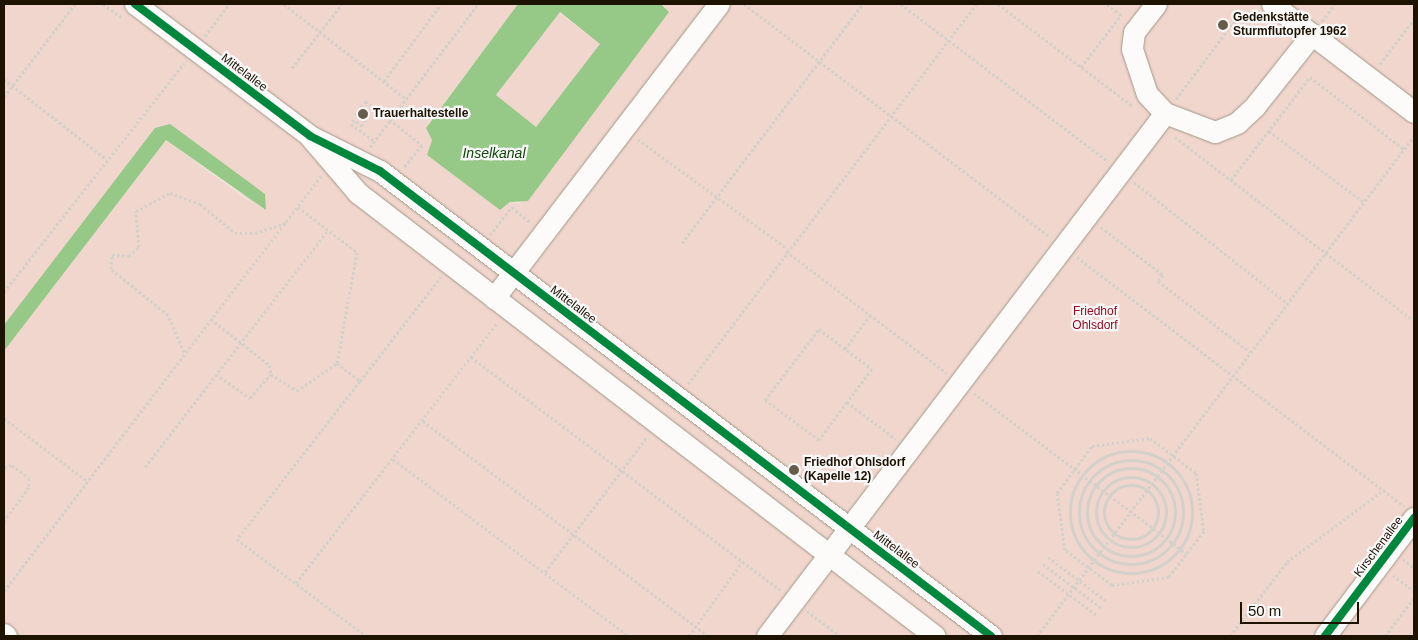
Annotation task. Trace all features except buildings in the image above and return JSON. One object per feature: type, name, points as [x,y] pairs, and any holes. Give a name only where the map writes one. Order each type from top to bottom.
[{"type":"street","points":[[501,304],[513,274],[626,130],[719,4]]},
{"type":"street","points":[[1156,4],[1134,32],[1132,49],[1147,94],[1165,114],[1215,132],[1237,123],[1312,34]]},
{"type":"street","points":[[1272,4],[1414,112]]},
{"type":"street","name":"Mittelallee","points":[[130,12],[186,60],[310,136],[380,170],[513,274],[992,636]]},
{"type":"street","points":[[767,636],[850,529],[958,382],[1165,114]]},
{"type":"street","name":"Mittelallee","points":[[310,136],[323,172],[358,193],[828,556],[935,636]]},
{"type":"street","name":"Kirschenallee","points":[[1324,636],[1414,518]]},
{"type":"path","points":[[4,97],[75,4]]},
{"type":"path","points":[[103,4],[130,12]]},
{"type":"path","points":[[4,292],[106,159],[229,4]]},
{"type":"path","points":[[284,4],[406,99]]},
{"type":"path","points":[[292,68],[342,4]]},
{"type":"path","points":[[384,82],[441,4]]},
{"type":"path","points":[[370,147],[478,4]]},
{"type":"path","points":[[682,243],[863,4]]},
{"type":"path","points":[[901,4],[1120,171],[1287,303]]},
{"type":"path","points":[[678,398],[787,250],[976,4]]},
{"type":"path","points":[[998,4],[1135,108],[1165,114]]},
{"type":"path","points":[[1081,67],[1121,16],[1106,4]]},
{"type":"path","points":[[1165,114],[1241,12]]},
{"type":"path","points":[[1369,78],[1414,19]]},
{"type":"path","points":[[1231,180],[1310,77],[1404,149]]},
{"type":"path","points":[[4,79],[106,159]]},
{"type":"path","points":[[355,116],[366,101],[422,144],[402,169]]},
{"type":"path","points":[[360,109],[368,116],[362,126],[354,120],[352,124],[374,141]]},
{"type":"path","points":[[1165,114],[1176,138],[1414,321]]},
{"type":"path","points":[[626,130],[1187,554]]},
{"type":"path","points":[[1269,131],[1364,202]]},
{"type":"path","points":[[1037,636],[1414,136]]},
{"type":"path","points":[[4,591],[86,480],[298,207],[323,172]]},
{"type":"path","points":[[184,352],[168,315],[112,269],[112,255],[129,256],[139,246],[136,211],[170,192],[200,204],[235,233],[255,233],[286,222]]},
{"type":"path","points":[[211,319],[269,365],[271,374],[297,391],[337,363],[357,252],[298,207]]},
{"type":"path","points":[[490,235],[512,207],[545,233]]},
{"type":"path","points":[[1086,216],[1163,275],[1158,281],[1250,352]]},
{"type":"path","points":[[144,467],[328,230]]},
{"type":"path","points":[[366,636],[238,539],[450,265]]},
{"type":"path","points":[[296,584],[471,357],[501,304]]},
{"type":"path","points":[[845,349],[870,315]]},
{"type":"path","points":[[819,329],[872,369],[847,402],[819,440],[765,400],[819,329]]},
{"type":"path","points":[[471,357],[840,636]]},
{"type":"path","points":[[337,363],[360,381]]},
{"type":"path","points":[[216,374],[250,398],[271,374]]},
{"type":"path","points":[[847,402],[909,449]]},
{"type":"path","points":[[4,418],[86,480]]},
{"type":"path","points":[[423,421],[708,636]]},
{"type":"path","points":[[545,572],[657,424]]},
{"type":"path","points":[[1150,438],[1196,474],[1204,531],[1169,577],[1112,585],[1065,550],[1057,493],[1075,470],[1092,446],[1150,438]]},
{"type":"path","points":[[1147,450],[1186,479],[1193,528],[1163,567],[1115,574],[1075,544],[1069,496],[1083,476],[1098,456],[1147,450]]},
{"type":"path","points":[[393,459],[629,636]]},
{"type":"path","points":[[1144,459],[1178,484],[1184,526],[1159,560],[1117,565],[1083,540],[1077,498],[1090,481],[1103,464],[1144,459]]},
{"type":"path","points":[[4,467],[12,466],[28,478],[29,487],[4,521]]},
{"type":"path","points":[[1142,467],[1156,478],[1170,488],[1176,524],[1154,552],[1119,556],[1091,535],[1086,500],[1107,472],[1142,467]]},
{"type":"path","points":[[1140,476],[1163,493],[1167,521],[1150,544],[1122,548],[1099,531],[1095,502],[1103,491],[1112,480],[1140,476]]},
{"type":"path","points":[[1138,485],[1155,498],[1158,519],[1152,528],[1138,537],[1124,539],[1106,526],[1103,505],[1110,496],[1116,488],[1138,485]]},
{"type":"path","points":[[1230,636],[1287,562],[1384,490]]},
{"type":"path","points":[[1048,557],[1108,602]]},
{"type":"path","points":[[689,636],[742,562]]},
{"type":"path","points":[[1043,564],[1103,609]]},
{"type":"path","points":[[1379,565],[1414,591]]},
{"type":"path","points":[[1038,571],[1098,616]]},
{"type":"path","points":[[1385,636],[1414,598]]},
{"type":"green space","name":"Friedhof Ohlsdorf","points":[[4,4],[518,4],[427,125],[432,140],[427,155],[500,210],[510,202],[520,204],[666,7],[661,4],[1414,4],[1414,636],[4,636],[4,351],[166,140],[255,206],[170,124],[4,325]]},
{"type":"green space","points":[[558,12],[600,44],[536,127],[496,95]]},
{"type":"water","name":"Inselkanal","points":[[518,4],[661,4],[669,12],[528,201],[510,202],[500,210],[427,155],[432,140],[426,128]],"holes":[[[560,12],[600,44],[536,127],[496,95]]]},
{"type":"water","points":[[170,124],[265,194],[266,210],[166,140],[4,351],[4,325],[155,128]]},
{"type":"cycle path","points":[[135,4],[310,136],[380,171],[991,636]]},
{"type":"cycle path","points":[[1325,636],[1414,518]]},
{"type":"place","name":"Gedenkstätte Sturmflutopfer 1962","points":[[1223,25]]},
{"type":"place","name":"Trauerhaltestelle","points":[[363,114]]},
{"type":"place","name":"Friedhof Ohlsdorf (Kapelle 12)","points":[[794,470]]}]
